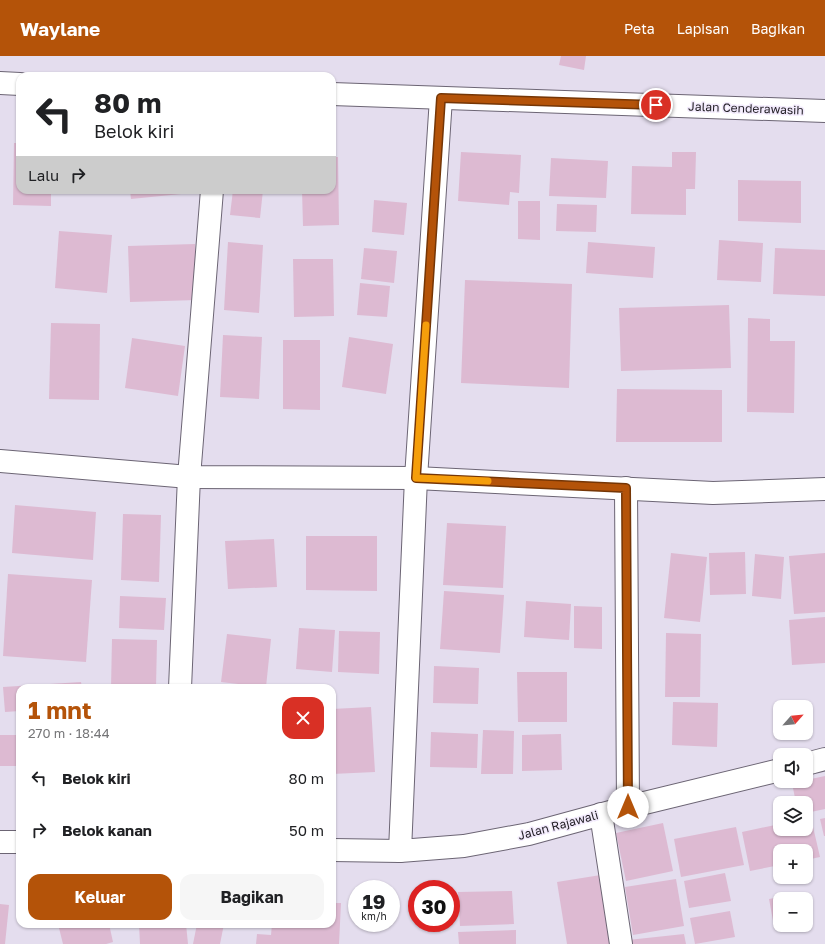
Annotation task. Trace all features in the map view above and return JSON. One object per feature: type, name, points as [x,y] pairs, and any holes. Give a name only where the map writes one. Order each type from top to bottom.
[{"type":"street","points":[[0,83],[16,84]]},
{"type":"street","name":"Jalan Cenderawasih","points":[[336,94],[825,111]]},
{"type":"street","points":[[400,851],[416,478],[441,98]]},
{"type":"street","points":[[180,684],[189,477],[212,194]]},
{"type":"street","points":[[0,461],[189,477],[416,478],[713,493],[825,489]]},
{"type":"street","points":[[626,488],[628,807]]},
{"type":"street","points":[[813,762],[825,759]]},
{"type":"street","name":"Jalan Rajawali","points":[[336,850],[400,851],[472,845],[529,834],[628,807],[773,772]]},
{"type":"street","points":[[601,814],[621,944]]},
{"type":"street","points":[[0,842],[16,842]]},
{"type":"building","points":[[561,56],[586,56],[584,70],[559,65]]},
{"type":"building","points":[[14,143],[16,143],[16,194],[51,194],[51,206],[13,205]]},
{"type":"building","points":[[461,152],[521,155],[519,193],[510,192],[509,205],[458,201]]},
{"type":"building","points":[[672,152],[696,152],[695,189],[686,189],[686,215],[631,214],[632,166],[672,167]]},
{"type":"building","points":[[336,157],[338,157],[339,225],[303,226],[302,194],[336,194]]},
{"type":"building","points":[[551,158],[608,161],[606,198],[549,196]]},
{"type":"building","points":[[738,180],[801,181],[801,223],[738,221]]},
{"type":"building","points":[[130,194],[181,194],[131,199]]},
{"type":"building","points":[[233,194],[263,194],[260,218],[230,215]]},
{"type":"building","points":[[374,200],[407,203],[404,235],[372,232]]},
{"type":"building","points":[[518,201],[540,201],[540,240],[518,239]]},
{"type":"building","points":[[557,204],[597,205],[596,232],[556,231]]},
{"type":"building","points":[[59,231],[112,235],[107,293],[55,288]]},
{"type":"building","points":[[719,240],[763,243],[761,282],[717,280]]},
{"type":"building","points":[[228,242],[263,245],[259,313],[224,310]]},
{"type":"building","points":[[588,242],[655,247],[653,278],[586,273]]},
{"type":"building","points":[[195,244],[197,300],[130,302],[128,246]]},
{"type":"building","points":[[364,248],[397,251],[394,283],[361,279]]},
{"type":"building","points":[[775,248],[825,250],[825,296],[773,294]]},
{"type":"building","points":[[293,259],[333,259],[334,316],[294,317]]},
{"type":"building","points":[[465,280],[572,284],[569,388],[461,383]]},
{"type":"building","points":[[360,283],[390,286],[387,317],[357,315]]},
{"type":"building","points":[[729,305],[731,368],[621,371],[619,308]]},
{"type":"building","points":[[748,318],[770,319],[770,341],[795,341],[794,413],[747,412]]},
{"type":"building","points":[[51,323],[100,324],[99,400],[49,399]]},
{"type":"building","points":[[223,335],[262,337],[259,399],[220,397]]},
{"type":"building","points":[[349,337],[393,344],[386,394],[342,387]]},
{"type":"building","points":[[132,338],[185,346],[178,396],[125,388]]},
{"type":"building","points":[[283,340],[320,340],[320,410],[283,409]]},
{"type":"building","points":[[617,389],[722,390],[722,442],[616,442]]},
{"type":"building","points":[[15,505],[96,512],[93,560],[12,553]]},
{"type":"building","points":[[123,514],[161,515],[159,582],[121,580]]},
{"type":"building","points":[[447,523],[506,526],[503,588],[443,585]]},
{"type":"building","points":[[306,536],[377,536],[377,591],[306,590]]},
{"type":"building","points":[[274,539],[277,587],[228,589],[225,541]]},
{"type":"building","points":[[745,552],[746,594],[710,595],[709,553]]},
{"type":"building","points":[[671,553],[707,557],[700,622],[664,618]]},
{"type":"building","points":[[825,553],[825,612],[794,614],[789,556]]},
{"type":"building","points":[[755,554],[784,557],[781,599],[752,596]]},
{"type":"building","points":[[8,574],[92,580],[86,662],[3,656]]},
{"type":"building","points":[[444,591],[504,595],[500,653],[440,649]]},
{"type":"building","points":[[120,596],[166,598],[164,630],[119,628]]},
{"type":"building","points":[[526,601],[571,604],[569,640],[524,637]]},
{"type":"building","points":[[574,606],[602,607],[602,649],[574,648]]},
{"type":"building","points":[[825,617],[825,663],[792,665],[789,620]]},
{"type":"building","points":[[299,628],[335,630],[332,672],[296,669]]},
{"type":"building","points":[[339,631],[380,632],[379,674],[338,672]]},
{"type":"building","points":[[666,633],[701,634],[700,697],[665,697]]},
{"type":"building","points":[[227,634],[271,639],[266,684],[239,684],[221,682]]},
{"type":"building","points":[[112,639],[157,640],[156,684],[111,684]]},
{"type":"building","points":[[434,666],[479,668],[478,704],[433,703]]},
{"type":"building","points":[[517,672],[567,672],[567,722],[518,722]]},
{"type":"building","points":[[81,682],[81,684],[50,684]]},
{"type":"building","points":[[16,686],[16,711],[5,712],[3,687]]},
{"type":"building","points":[[673,702],[718,703],[717,747],[672,745]]},
{"type":"building","points":[[371,707],[375,772],[336,774],[336,709]]},
{"type":"building","points":[[483,730],[514,731],[513,774],[481,774]]},
{"type":"building","points":[[431,732],[478,734],[477,768],[430,767]]},
{"type":"building","points":[[561,734],[562,770],[522,771],[522,735]]},
{"type":"building","points":[[0,735],[16,735],[16,766],[0,766]]},
{"type":"building","points":[[825,776],[825,809],[813,812],[813,796],[795,796],[793,788],[813,788],[813,779]]},
{"type":"building","points":[[825,818],[825,836],[824,836],[820,819]]},
{"type":"building","points":[[663,823],[673,871],[626,881],[616,833]]},
{"type":"building","points":[[773,825],[773,836],[813,836],[813,827],[820,857],[813,858],[813,844],[773,844],[773,866],[750,871],[742,832]]},
{"type":"building","points":[[736,827],[744,865],[681,877],[674,839]]},
{"type":"building","points":[[725,873],[731,901],[689,908],[684,881]]},
{"type":"building","points":[[607,874],[618,944],[567,944],[557,882]]},
{"type":"building","points":[[676,879],[684,926],[633,935],[625,887]]},
{"type":"building","points":[[512,891],[514,924],[460,926],[460,892]]},
{"type":"building","points":[[773,898],[773,921],[769,899]]},
{"type":"building","points":[[336,903],[341,903],[339,944],[256,944],[257,934],[271,935],[272,928],[336,928]]},
{"type":"building","points":[[0,904],[9,905],[5,944],[0,944]]},
{"type":"building","points":[[730,911],[735,937],[695,944],[690,918]]},
{"type":"building","points":[[59,928],[110,928],[113,942],[106,944],[63,944]]},
{"type":"building","points":[[139,928],[186,928],[188,944],[140,944]]},
{"type":"building","points":[[196,928],[223,928],[220,944],[193,944]]},
{"type":"building","points":[[516,930],[516,944],[459,944],[458,932]]},
{"type":"building","points":[[684,934],[686,944],[628,944],[628,940]]},
{"type":"slow traffic","points":[[426,325],[416,478],[488,481]]},
{"type":"route","points":[[628,807],[626,488],[416,478],[441,98],[656,105]]}]
